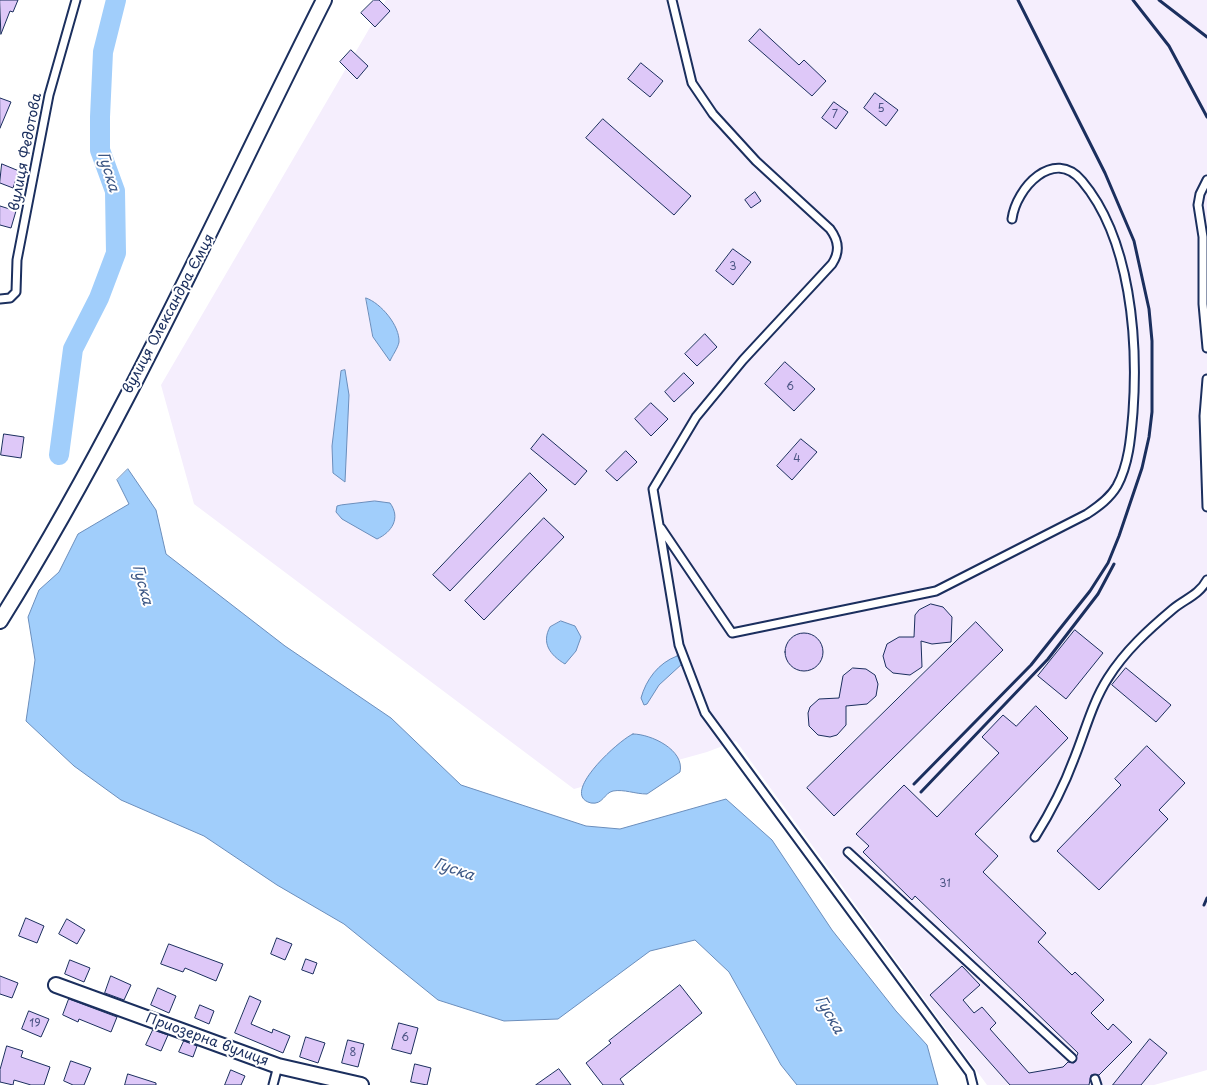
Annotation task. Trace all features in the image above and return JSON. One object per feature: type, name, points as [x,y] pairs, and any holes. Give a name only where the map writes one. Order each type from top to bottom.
[{"type":"street","name":"вулиця Олександра Ємця","points":[[0,621],[46,548],[207,243],[324,0]]},
{"type":"street","name":"Приозерна вулиця","points":[[56,985],[278,1066],[361,1085]]},
{"type":"lane","name":"вулиця Федотова","points":[[0,299],[10,298],[16,292],[18,260],[50,95],[76,0]]},
{"type":"lane","points":[[672,0],[692,83],[713,114],[756,161],[830,229],[836,238],[838,249],[832,264],[743,360],[696,417],[653,489],[680,644],[705,714],[970,1073],[973,1085]]},
{"type":"lane","points":[[659,525],[732,633],[936,591],[1088,514],[1103,502],[1117,485],[1123,470],[1132,422],[1135,386],[1133,330],[1123,271],[1115,244],[1094,197],[1081,179],[1069,170],[1057,168],[1045,171],[1034,177],[1018,197],[1012,218]]},
{"type":"lane","points":[[1207,180],[1200,194],[1198,205],[1203,237],[1203,304],[1207,348]]},
{"type":"lane","points":[[1207,379],[1204,425],[1207,507]]},
{"type":"lane","points":[[1036,837],[1066,778],[1096,701],[1108,679],[1124,656],[1146,632],[1175,607],[1199,591],[1207,580]]},
{"type":"lane","points":[[848,852],[1072,1058]]},
{"type":"lane","points":[[273,1085],[278,1066]]},
{"type":"shaded area","points":[[386,0],[1207,0],[1207,1070],[1154,1085],[987,1085],[736,741],[707,752],[574,789],[194,504],[161,385]]},
{"type":"water","points":[[366,298],[383,310],[396,329],[399,342],[390,361],[373,337]]},
{"type":"water","points":[[345,370],[349,395],[345,482],[333,473],[332,446],[341,371]]},
{"type":"water","points":[[128,469],[156,510],[166,554],[285,646],[391,718],[461,785],[586,826],[620,829],[726,799],[772,840],[832,930],[896,1011],[927,1045],[938,1085],[797,1085],[781,1065],[729,972],[695,940],[650,951],[558,1019],[504,1021],[438,1000],[344,924],[277,885],[204,836],[121,800],[74,766],[26,721],[35,660],[28,617],[39,590],[59,572],[78,534],[129,504],[117,480]]},
{"type":"water","points":[[375,501],[390,503],[395,514],[391,528],[377,539],[342,519],[336,512],[337,506]]},
{"type":"water","points":[[561,621],[575,626],[581,637],[576,651],[565,664],[551,653],[546,638],[550,627]]},
{"type":"water","points":[[677,656],[681,656],[683,663],[659,685],[647,704],[644,705],[641,698],[646,685],[654,673],[664,663]]},
{"type":"water","points":[[633,734],[657,740],[672,750],[680,764],[680,772],[647,794],[613,791],[607,794],[601,801],[595,803],[591,803],[583,798],[582,790],[586,779],[595,767],[616,746]]},
{"type":"building","points":[[0,0],[18,0],[13,12],[10,11],[1,34]]},
{"type":"building","points":[[374,0],[379,0],[390,11],[375,27],[361,13]]},
{"type":"building","points":[[760,29],[799,65],[804,60],[826,81],[812,96],[749,41]]},
{"type":"building","points":[[351,50],[368,66],[357,79],[340,62]]},
{"type":"building","points":[[641,63],[663,81],[650,97],[628,79]]},
{"type":"building","points":[[875,93],[898,110],[886,126],[864,108]]},
{"type":"building","points":[[0,98],[11,102],[0,128]]},
{"type":"building","points":[[834,102],[848,112],[836,129],[822,118]]},
{"type":"building","points":[[603,119],[691,196],[674,215],[586,138]]},
{"type":"building","points":[[2,164],[19,171],[13,188],[0,183]]},
{"type":"building","points":[[755,192],[761,201],[751,208],[745,200]]},
{"type":"building","points":[[0,206],[16,211],[11,228],[0,225]]},
{"type":"building","points":[[733,249],[751,262],[733,285],[716,271]]},
{"type":"building","points":[[705,334],[717,347],[697,366],[685,354]]},
{"type":"building","points":[[785,362],[815,389],[794,411],[765,384]]},
{"type":"building","points":[[684,373],[694,383],[674,402],[665,392]]},
{"type":"building","points":[[651,403],[668,419],[651,436],[635,419]]},
{"type":"building","points":[[4,434],[24,437],[21,458],[1,455]]},
{"type":"building","points":[[543,434],[587,471],[575,485],[531,449]]},
{"type":"building","points":[[801,439],[817,452],[792,480],[777,466]]},
{"type":"building","points":[[626,451],[637,462],[617,481],[606,471]]},
{"type":"building","points":[[530,473],[547,490],[450,591],[433,575]]},
{"type":"building","points":[[544,518],[564,537],[484,620],[465,601]]},
{"type":"building","points":[[931,604],[943,607],[952,617],[951,642],[932,644],[921,641],[922,667],[910,675],[893,673],[886,667],[883,656],[887,644],[899,637],[914,637],[915,615],[919,610]]},
{"type":"building","points":[[976,622],[1003,650],[834,816],[807,788]]},
{"type":"building","points":[[1075,630],[1103,653],[1066,699],[1038,676]]},
{"type":"building","points":[[804,633],[818,638],[823,652],[818,666],[804,671],[790,666],[785,652],[790,638]]},
{"type":"building","points":[[853,668],[866,669],[875,675],[878,684],[876,696],[867,704],[846,706],[846,725],[837,735],[830,737],[818,735],[809,726],[808,713],[810,707],[819,699],[839,698],[843,676]]},
{"type":"building","points":[[1126,668],[1171,705],[1156,722],[1112,685]]},
{"type":"building","points":[[1036,706],[1068,738],[975,834],[998,856],[983,872],[1046,933],[1038,942],[1072,975],[1075,972],[1104,1000],[1091,1013],[1108,1030],[1113,1024],[1132,1042],[1099,1075],[1091,1075],[1089,1085],[1010,1085],[930,995],[962,966],[980,985],[963,1000],[974,1013],[982,1007],[996,1023],[990,1029],[1029,1073],[1063,1067],[1068,1062],[1074,1063],[1078,1053],[915,896],[912,900],[863,852],[869,846],[856,834],[904,785],[937,817],[999,753],[982,737],[1003,715],[1016,726]]},
{"type":"building","points":[[1147,746],[1185,783],[1159,810],[1168,819],[1099,890],[1057,851],[1121,785],[1115,779]]},
{"type":"building","points":[[26,918],[44,926],[37,943],[19,936]]},
{"type":"building","points":[[67,919],[85,930],[77,944],[59,934]]},
{"type":"building","points":[[277,938],[292,944],[285,960],[271,954]]},
{"type":"building","points":[[169,944],[223,964],[216,981],[185,968],[183,972],[161,964]]},
{"type":"building","points":[[306,959],[317,963],[313,974],[302,970]]},
{"type":"building","points":[[70,960],[90,968],[84,982],[65,974]]},
{"type":"building","points":[[0,976],[18,983],[12,998],[0,994]]},
{"type":"building","points":[[111,976],[131,985],[124,1000],[105,993]]},
{"type":"building","points":[[680,985],[702,1013],[620,1079],[624,1085],[603,1085],[586,1063],[611,1043],[609,1041]]},
{"type":"building","points":[[158,988],[176,996],[169,1013],[151,1005]]},
{"type":"building","points":[[250,996],[261,1001],[251,1024],[272,1033],[273,1029],[290,1036],[283,1053],[235,1033]]},
{"type":"building","points":[[69,999],[117,1017],[111,1032],[79,1019],[78,1022],[63,1015]]},
{"type":"building","points":[[200,1005],[214,1011],[209,1024],[195,1018]]},
{"type":"building","points":[[29,1011],[49,1019],[41,1037],[22,1029]]},
{"type":"building","points":[[399,1023],[418,1028],[411,1054],[392,1049]]},
{"type":"building","points":[[153,1030],[168,1035],[161,1051],[146,1045]]},
{"type":"building","points":[[306,1037],[325,1043],[318,1063],[300,1057]]},
{"type":"building","points":[[1150,1039],[1167,1053],[1141,1085],[1113,1085]]},
{"type":"building","points":[[348,1040],[364,1044],[358,1067],[342,1063]]},
{"type":"building","points":[[184,1041],[197,1046],[193,1057],[179,1052]]},
{"type":"building","points":[[7,1046],[23,1051],[21,1057],[50,1067],[44,1085],[31,1085],[14,1080],[13,1085],[0,1082],[0,1070]]},
{"type":"building","points":[[71,1061],[91,1068],[84,1085],[73,1085],[64,1081]]},
{"type":"building","points":[[415,1064],[431,1068],[427,1085],[411,1082]]},
{"type":"building","points":[[559,1069],[571,1085],[536,1085]]},
{"type":"building","points":[[231,1070],[245,1076],[241,1085],[225,1085]]},
{"type":"building","points":[[128,1074],[156,1083],[156,1085],[125,1085]]},
{"type":"waterway","name":"Гуска","points":[[59,455],[73,349],[99,298],[116,253],[115,191],[100,150],[103,52],[116,0]]},
{"type":"railway","points":[[914,784],[1031,665],[1090,591],[1108,563],[1119,536],[1142,468],[1149,437],[1152,412],[1152,341],[1149,309],[1134,241],[1105,173],[1018,0]]},
{"type":"railway","points":[[1133,0],[1169,46],[1207,117]]},
{"type":"railway","points":[[1159,0],[1207,37]]},
{"type":"railway","points":[[921,792],[1048,659],[1098,594],[1114,564]]},
{"type":"railway","points":[[1204,905],[1207,898]]}]
